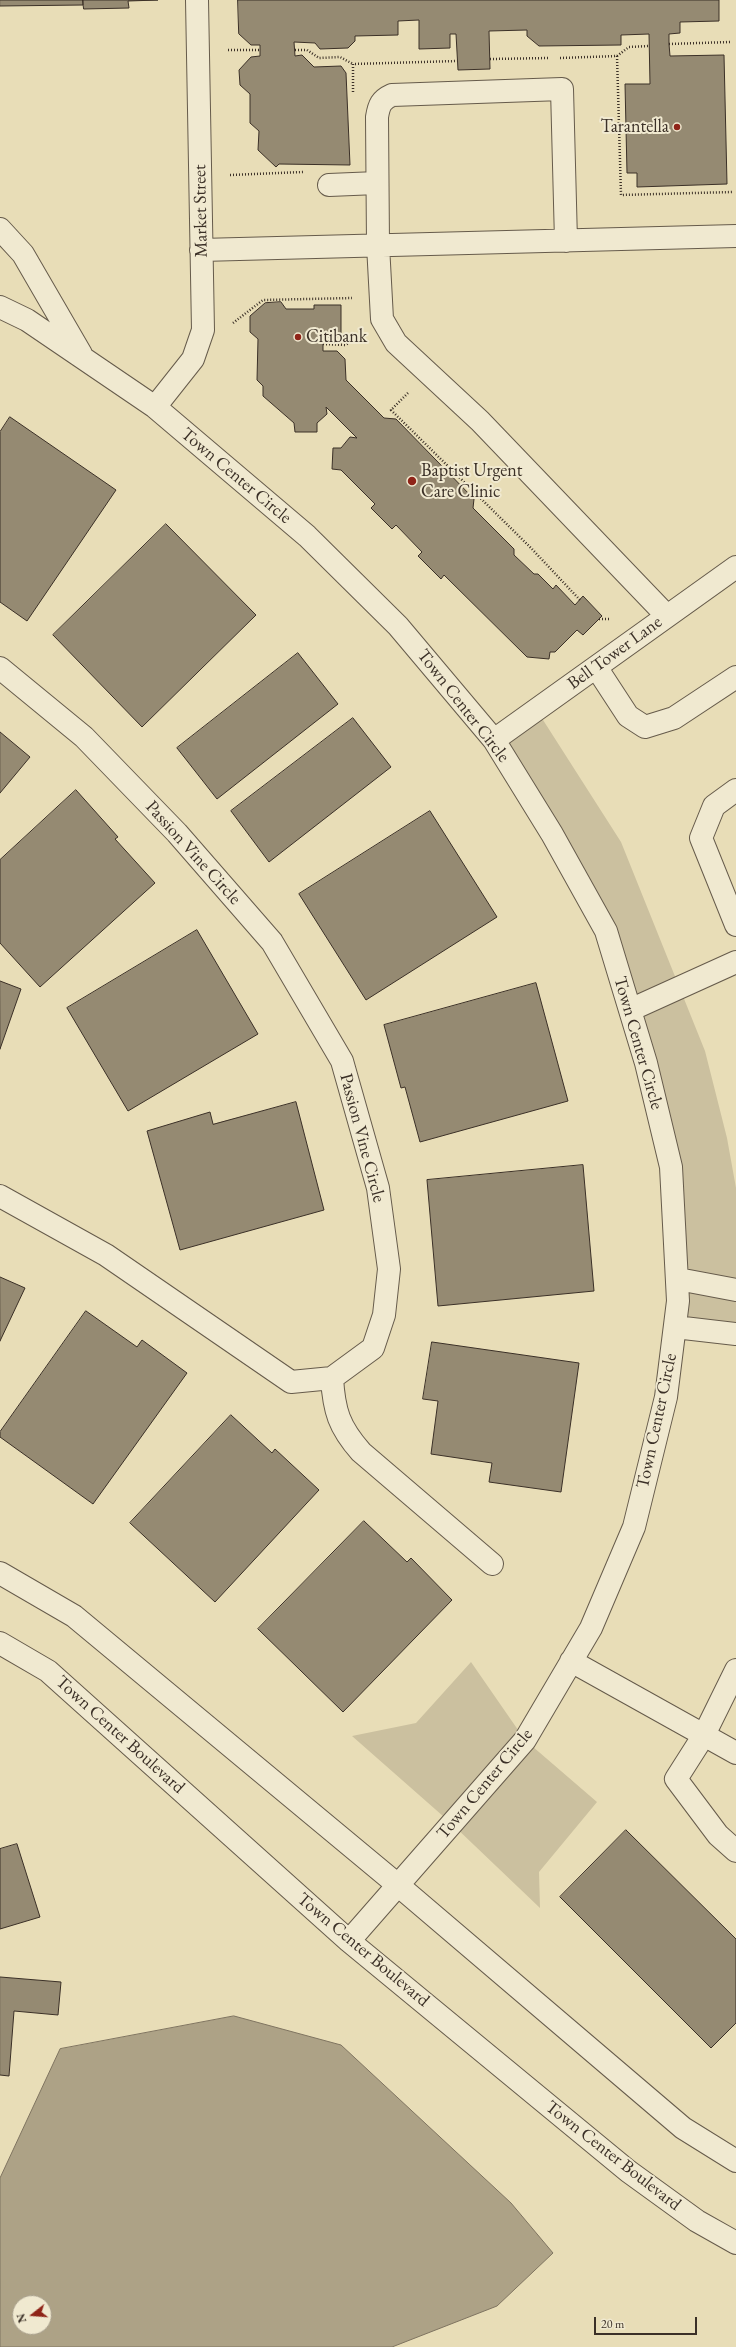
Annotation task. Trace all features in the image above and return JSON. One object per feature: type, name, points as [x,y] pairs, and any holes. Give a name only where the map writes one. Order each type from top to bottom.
[{"type":"street","name":"Market Street","points":[[155,407],[193,359],[203,330],[198,0]]},
{"type":"street","points":[[566,241],[562,89],[392,95],[383,99],[378,106],[377,117],[378,245],[382,319],[396,343],[480,421],[667,616]]},
{"type":"street","points":[[329,185],[377,183]]},
{"type":"street","points":[[0,229],[23,254],[85,360]]},
{"type":"street","points":[[201,250],[736,236]]},
{"type":"street","name":"Town Center Circle","points":[[0,307],[27,320],[155,407],[307,536],[398,626],[494,740],[552,834],[606,931],[646,1063],[671,1167],[678,1279],[675,1327],[666,1398],[634,1527],[591,1628],[525,1740],[399,1886],[349,1941]]},
{"type":"street","name":"Bell Tower Lane","points":[[494,740],[736,567]]},
{"type":"street","points":[[596,667],[628,716],[645,727],[674,718],[736,677]]},
{"type":"street","name":"Passion Vine Circle","points":[[0,668],[84,737],[182,838],[272,942],[342,1061],[378,1188],[389,1269],[384,1315],[372,1348],[332,1378]]},
{"type":"street","points":[[736,790],[714,806],[701,838],[736,925]]},
{"type":"street","points":[[630,1010],[736,962]]},
{"type":"street","points":[[0,1196],[106,1255],[291,1382],[332,1378],[333,1399],[337,1418],[346,1435],[361,1452],[492,1564]]},
{"type":"street","points":[[678,1279],[736,1290]]},
{"type":"street","points":[[675,1327],[736,1334]]},
{"type":"street","points":[[0,1573],[74,1616],[399,1886],[683,2128],[736,2161]]},
{"type":"street","name":"Town Center Boulevard","points":[[0,1643],[48,1672],[349,1941],[628,2171],[697,2221],[736,2244]]},
{"type":"street","points":[[572,1661],[736,1753]]},
{"type":"street","points":[[736,1670],[704,1735],[676,1779],[718,1836],[736,1851]]},
{"type":"path","points":[[669,44],[730,42]]},
{"type":"path","points":[[490,59],[617,56],[629,47],[649,46]]},
{"type":"path","points":[[227,50],[260,50]]},
{"type":"path","points":[[295,50],[307,50],[319,58],[340,57],[353,64]]},
{"type":"path","points":[[617,56],[621,195],[733,192]]},
{"type":"path","points":[[227,327],[263,300],[357,297]]},
{"type":"path","points":[[323,344],[345,345],[362,336]]},
{"type":"path","points":[[405,387],[410,392],[391,410],[531,548],[580,600]]},
{"type":"path","points":[[599,619],[607,620],[616,617]]},
{"type":"shaded area","points":[[536,709],[621,842],[705,1051],[727,1138],[736,1188],[736,1334],[675,1327],[671,1167],[606,931],[494,740]]},
{"type":"shaded area","points":[[471,1662],[525,1740],[597,1802],[539,1872],[540,1908],[452,1824],[352,1736],[416,1723]]},
{"type":"shaded area","points":[[234,2016],[341,2045],[511,2203],[553,2253],[497,2306],[392,2347],[0,2347],[0,2178],[60,2049]]},
{"type":"building","points":[[0,0],[83,0],[83,5],[0,6]]},
{"type":"building","points":[[83,0],[158,0],[128,1],[129,8],[84,9]]},
{"type":"building","points":[[238,0],[719,0],[719,21],[680,22],[680,33],[669,34],[669,44],[670,56],[724,55],[727,184],[637,187],[637,173],[627,173],[625,84],[650,84],[649,34],[621,35],[621,45],[539,46],[527,36],[527,30],[489,31],[490,69],[458,70],[456,34],[450,34],[450,48],[419,49],[419,20],[398,21],[398,35],[355,36],[355,41],[348,48],[320,49],[315,43],[294,42],[295,56],[302,55],[314,67],[341,66],[346,73],[350,165],[279,164],[276,167],[258,150],[259,131],[250,123],[250,94],[240,85],[239,70],[251,57],[260,56],[260,45],[251,45],[239,34]]},
{"type":"building","points":[[281,302],[286,309],[314,309],[314,305],[341,305],[341,333],[338,333],[338,337],[323,337],[323,351],[337,351],[345,359],[346,380],[384,418],[396,419],[474,499],[473,508],[514,549],[514,555],[534,574],[538,574],[553,589],[556,585],[575,605],[583,596],[602,616],[583,635],[577,630],[555,652],[550,652],[549,659],[527,657],[444,575],[441,579],[418,556],[422,552],[396,525],[392,529],[371,508],[375,504],[341,470],[332,469],[333,448],[341,448],[350,437],[357,438],[326,407],[327,414],[317,423],[317,432],[295,432],[294,423],[263,396],[263,386],[257,380],[258,339],[250,332],[250,316],[265,303]]},
{"type":"building","points":[[10,417],[116,490],[27,621],[0,602],[0,432]]},
{"type":"building","points":[[166,524],[256,615],[142,727],[53,635]]},
{"type":"building","points":[[298,653],[338,704],[217,799],[177,748]]},
{"type":"building","points":[[353,718],[391,767],[269,862],[231,811]]},
{"type":"building","points":[[0,732],[30,757],[0,793]]},
{"type":"building","points":[[76,790],[118,837],[115,839],[155,883],[40,987],[0,943],[0,860]]},
{"type":"building","points":[[430,811],[497,917],[366,1000],[299,894]]},
{"type":"building","points":[[197,930],[258,1034],[128,1111],[67,1008]]},
{"type":"building","points":[[0,981],[21,989],[0,1049]]},
{"type":"building","points":[[536,983],[568,1101],[420,1142],[405,1087],[401,1088],[384,1025]]},
{"type":"building","points":[[296,1102],[324,1210],[180,1250],[147,1131],[210,1112],[213,1124]]},
{"type":"building","points":[[583,1165],[594,1291],[438,1306],[427,1180]]},
{"type":"building","points":[[0,1277],[25,1288],[0,1341]]},
{"type":"building","points":[[86,1311],[137,1347],[142,1340],[187,1373],[93,1504],[0,1437],[0,1432]]},
{"type":"building","points":[[432,1342],[579,1363],[561,1492],[489,1482],[492,1463],[431,1454],[438,1401],[423,1399]]},
{"type":"building","points":[[231,1415],[272,1453],[275,1449],[319,1490],[215,1602],[130,1523]]},
{"type":"building","points":[[364,1521],[407,1562],[411,1558],[452,1600],[343,1712],[258,1629]]},
{"type":"building","points":[[626,1830],[736,1939],[736,2023],[711,2048],[560,1897]]},
{"type":"building","points":[[17,1844],[40,1917],[0,1929],[0,1849]]},
{"type":"building","points":[[0,1977],[61,1982],[58,2015],[14,2011],[9,2076],[0,2075]]},
{"type":"place","name":"Tarantella","points":[[677,127]]},
{"type":"place","name":"Citibank","points":[[298,337]]},
{"type":"place","name":"Baptist Urgent Care Clinic","points":[[412,481]]}]
